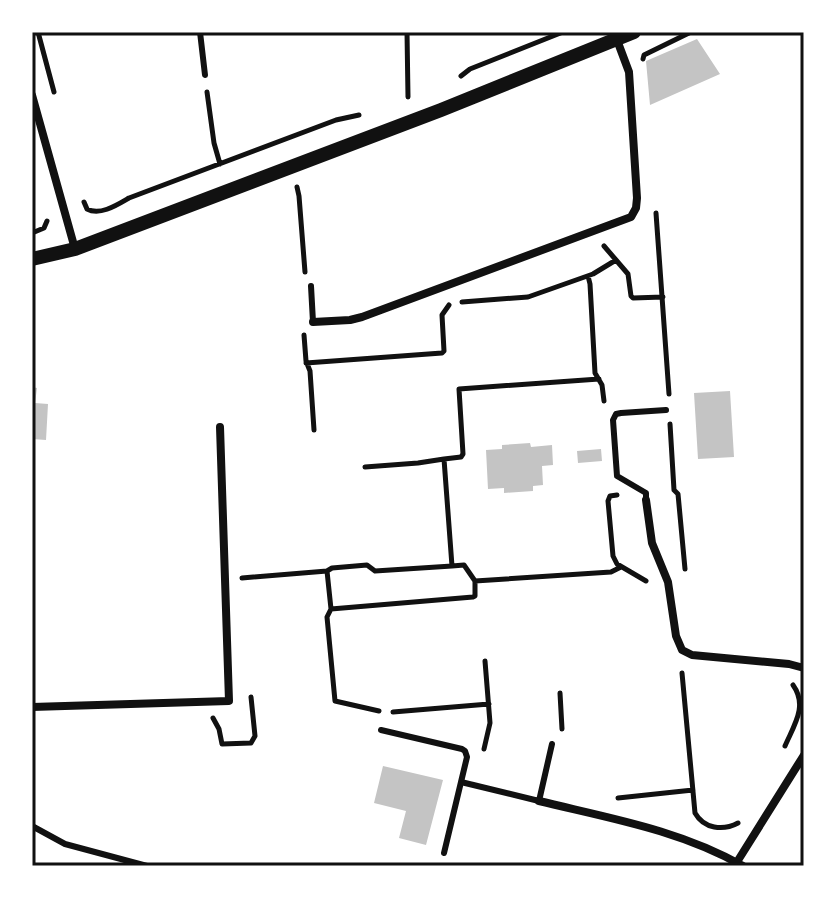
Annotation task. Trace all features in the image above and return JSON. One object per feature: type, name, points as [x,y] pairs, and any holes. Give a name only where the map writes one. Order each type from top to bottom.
[{"type":"street","points":[[32,259],[75,249],[441,110],[634,32]]},
{"type":"street","points":[[313,322],[362,317],[631,217],[637,198],[630,82],[617,40]]},
{"type":"street","points":[[32,95],[75,249]]},
{"type":"street","points":[[32,707],[229,701],[220,427]]},
{"type":"street","points":[[646,500],[652,543],[668,582],[676,636],[682,650],[696,656],[804,668]]},
{"type":"street","points":[[539,801],[666,832],[740,864],[804,755]]},
{"type":"lane","points":[[200,32],[205,75]]},
{"type":"lane","points":[[311,286],[313,322]]},
{"type":"lane","points":[[646,500],[646,493],[617,476],[614,417],[621,413],[668,411]]},
{"type":"lane","points":[[381,730],[465,751],[467,757],[444,853]]},
{"type":"lane","points":[[461,782],[539,801],[552,744]]},
{"type":"lane","points":[[32,826],[65,844],[147,866]]},
{"type":"path","points":[[38,32],[57,103]]},
{"type":"path","points":[[407,32],[408,97]]},
{"type":"path","points":[[460,77],[470,69],[563,32]]},
{"type":"path","points":[[643,60],[644,55],[691,32]]},
{"type":"path","points":[[205,75],[214,143],[230,190]]},
{"type":"path","points":[[396,101],[420,92]]},
{"type":"path","points":[[82,195],[87,209],[98,212],[336,120],[372,110]]},
{"type":"path","points":[[655,202],[669,395]]},
{"type":"path","points":[[306,363],[442,353],[442,315],[450,304],[528,297],[588,276],[616,260],[628,274],[631,296],[663,297]]},
{"type":"path","points":[[588,276],[595,373],[602,385],[605,406],[614,417]]},
{"type":"path","points":[[365,467],[461,457],[459,389],[599,379]]},
{"type":"path","points":[[668,411],[686,581]]},
{"type":"path","points":[[444,459],[452,566]]},
{"type":"path","points":[[225,579],[367,565],[375,571],[464,565],[475,581],[473,597],[331,609]]},
{"type":"path","points":[[475,581],[611,572],[622,567]]},
{"type":"path","points":[[327,571],[331,609],[327,617],[337,702],[391,713],[489,704]]},
{"type":"path","points":[[481,762],[490,723],[485,661]]},
{"type":"path","points":[[560,693],[562,734]]},
{"type":"path","points":[[608,799],[693,790]]},
{"type":"building","points":[[697,39],[720,74],[650,105],[646,61]]},
{"type":"building","points":[[32,387],[37,388],[35,403],[48,404],[46,440],[32,439]]},
{"type":"building","points":[[730,391],[734,457],[698,459],[694,393]]},
{"type":"building","points":[[530,443],[531,447],[552,445],[553,465],[542,466],[543,485],[533,486],[533,491],[504,493],[504,488],[488,489],[486,450],[502,449],[502,445]]},
{"type":"building","points":[[601,449],[602,461],[578,463],[577,451]]},
{"type":"building","points":[[383,766],[443,780],[426,845],[399,838],[406,811],[374,803]]}]
